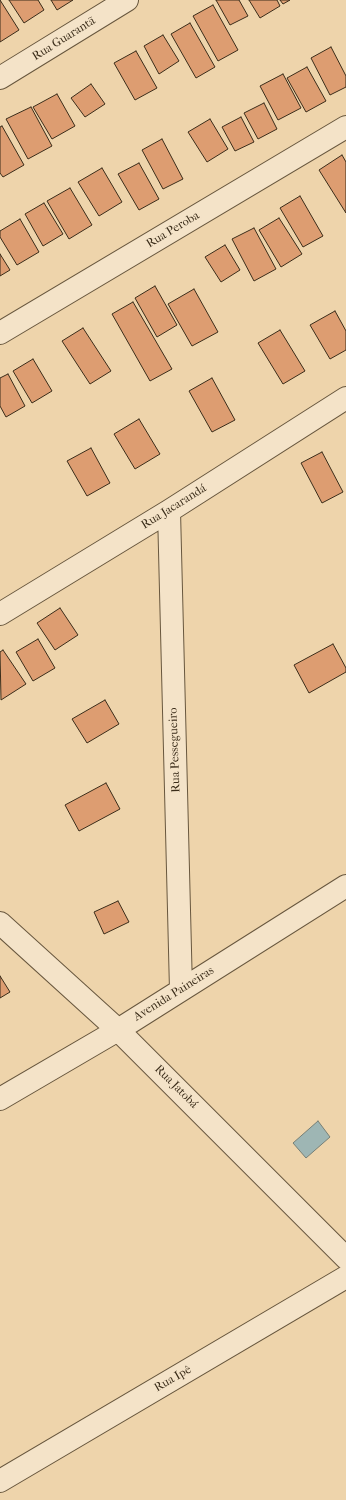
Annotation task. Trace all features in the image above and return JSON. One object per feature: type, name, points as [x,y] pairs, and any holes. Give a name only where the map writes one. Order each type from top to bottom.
[{"type":"street","name":"Rua Guarantã","points":[[0,78],[127,0]]},
{"type":"street","name":"Rua Peroba","points":[[0,332],[346,127]]},
{"type":"street","name":"Rua Jacarandá","points":[[0,614],[169,511],[346,398]]},
{"type":"street","name":"Rua Pessegueiro","points":[[169,511],[182,990]]},
{"type":"street","name":"Avenida Paineiras","points":[[0,1099],[118,1030],[346,886]]},
{"type":"street","name":"Rua Jatobá","points":[[0,923],[118,1030],[346,1258]]},
{"type":"street","name":"Rua Ipê","points":[[0,1481],[346,1277]]},
{"type":"water","points":[[318,1121],[330,1137],[306,1158],[293,1143]]},
{"type":"building","points":[[0,0],[19,30],[0,42]]},
{"type":"building","points":[[9,0],[38,0],[44,10],[24,23]]},
{"type":"building","points":[[51,0],[73,0],[57,10]]},
{"type":"building","points":[[216,0],[239,0],[248,16],[230,25]]},
{"type":"building","points":[[249,0],[277,0],[280,6],[260,18]]},
{"type":"building","points":[[280,0],[290,0],[283,4]]},
{"type":"building","points":[[213,5],[238,50],[218,61],[193,16]]},
{"type":"building","points":[[190,23],[215,67],[196,78],[171,34]]},
{"type":"building","points":[[163,35],[179,61],[159,74],[144,46]]},
{"type":"building","points":[[331,47],[346,76],[346,87],[330,95],[311,58]]},
{"type":"building","points":[[136,51],[157,88],[135,100],[114,63]]},
{"type":"building","points":[[307,67],[326,101],[306,112],[287,78]]},
{"type":"building","points":[[283,74],[301,108],[278,120],[260,86]]},
{"type":"building","points":[[91,84],[105,104],[85,117],[71,98]]},
{"type":"building","points":[[57,94],[75,126],[52,139],[33,107]]},
{"type":"building","points":[[264,103],[277,129],[258,139],[244,113]]},
{"type":"building","points":[[31,107],[52,146],[28,159],[6,119]]},
{"type":"building","points":[[241,117],[254,142],[235,151],[222,127]]},
{"type":"building","points":[[210,119],[228,149],[207,162],[188,132]]},
{"type":"building","points":[[2,126],[24,165],[3,177],[0,173],[0,127]]},
{"type":"building","points":[[162,139],[183,179],[163,189],[142,150]]},
{"type":"building","points":[[342,155],[346,162],[346,213],[319,170]]},
{"type":"building","points":[[139,163],[159,199],[139,210],[118,174]]},
{"type":"building","points":[[102,168],[122,202],[99,216],[78,182]]},
{"type":"building","points":[[70,188],[92,225],[69,239],[47,201]]},
{"type":"building","points":[[300,196],[323,236],[303,247],[280,208]]},
{"type":"building","points":[[44,203],[63,234],[43,246],[25,214]]},
{"type":"building","points":[[279,218],[302,254],[281,267],[259,230]]},
{"type":"building","points":[[20,219],[39,252],[17,265],[0,237],[0,231]]},
{"type":"building","points":[[254,228],[276,269],[254,281],[232,239]]},
{"type":"building","points":[[225,245],[240,270],[221,282],[205,257]]},
{"type":"building","points":[[0,254],[10,270],[0,276]]},
{"type":"building","points":[[155,286],[177,325],[157,337],[135,298]]},
{"type":"building","points":[[194,289],[218,332],[192,346],[168,304]]},
{"type":"building","points":[[133,302],[172,369],[150,381],[112,314]]},
{"type":"building","points":[[335,311],[346,331],[346,350],[330,359],[310,325]]},
{"type":"building","points":[[83,328],[111,371],[90,384],[62,341]]},
{"type":"building","points":[[280,330],[305,371],[283,384],[258,343]]},
{"type":"building","points":[[33,359],[52,391],[32,403],[13,371]]},
{"type":"building","points":[[8,374],[25,406],[6,417],[0,406],[0,378]]},
{"type":"building","points":[[212,378],[235,420],[212,432],[189,391]]},
{"type":"building","points":[[139,419],[160,454],[135,469],[114,434]]},
{"type":"building","points":[[91,448],[110,483],[87,496],[67,461]]},
{"type":"building","points":[[322,452],[343,492],[322,503],[301,463]]},
{"type":"building","points":[[60,608],[78,635],[55,650],[37,623]]},
{"type":"building","points":[[38,639],[55,668],[33,681],[16,652]]},
{"type":"building","points":[[333,644],[346,668],[346,672],[309,693],[294,665]]},
{"type":"building","points":[[3,650],[26,684],[1,700],[0,652]]},
{"type":"building","points":[[105,700],[119,724],[87,743],[72,719]]},
{"type":"building","points":[[106,783],[120,809],[79,831],[65,805]]},
{"type":"building","points":[[118,901],[129,922],[104,934],[94,912]]},
{"type":"building","points":[[0,976],[10,992],[0,998]]}]
